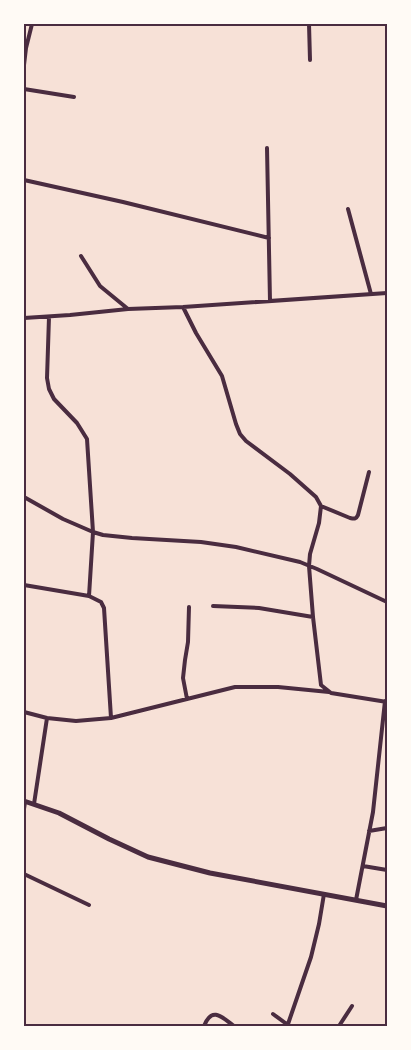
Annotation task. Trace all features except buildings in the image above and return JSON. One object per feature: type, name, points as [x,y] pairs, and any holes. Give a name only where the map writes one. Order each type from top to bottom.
[{"type":"street","points":[[24,65],[32,24]]},
{"type":"street","points":[[308,24],[310,60]]},
{"type":"street","points":[[24,89],[74,97]]},
{"type":"street","points":[[267,148],[270,301]]},
{"type":"street","points":[[24,180],[269,238]]},
{"type":"street","points":[[348,209],[372,294]]},
{"type":"street","points":[[80,256],[100,286],[128,309]]},
{"type":"street","points":[[24,318],[70,316],[128,309],[387,293]]},
{"type":"street","points":[[183,307],[222,376],[240,434],[246,441],[290,474],[316,497],[321,506],[309,566],[312,617],[321,685],[331,692]]},
{"type":"street","points":[[49,317],[47,378],[49,389],[54,399],[78,424],[87,439],[93,532],[89,596]]},
{"type":"street","points":[[321,506],[350,518],[356,518],[369,472]]},
{"type":"street","points":[[24,497],[63,519],[93,532],[132,538],[201,542],[300,562],[387,602]]},
{"type":"street","points":[[24,585],[89,596],[101,602],[104,608],[110,718]]},
{"type":"street","points":[[213,606],[259,608],[312,617]]},
{"type":"street","points":[[187,699],[183,678],[188,642],[189,607]]},
{"type":"street","points":[[24,712],[47,718],[76,721],[110,718],[235,687],[278,687],[331,692],[386,701],[373,812],[356,900]]},
{"type":"street","points":[[34,804],[47,718]]},
{"type":"street","points":[[24,809],[25,802],[34,804],[60,813],[109,839],[148,856],[210,873],[387,906]]},
{"type":"street","points":[[369,831],[387,828]]},
{"type":"street","points":[[363,866],[387,870]]},
{"type":"street","points":[[24,874],[89,905]]},
{"type":"street","points":[[273,1014],[288,1025],[311,957],[324,894]]},
{"type":"street","points":[[339,1026],[352,1006]]},
{"type":"street","points":[[204,1026],[207,1019],[213,1015],[222,1018],[234,1026]]}]
